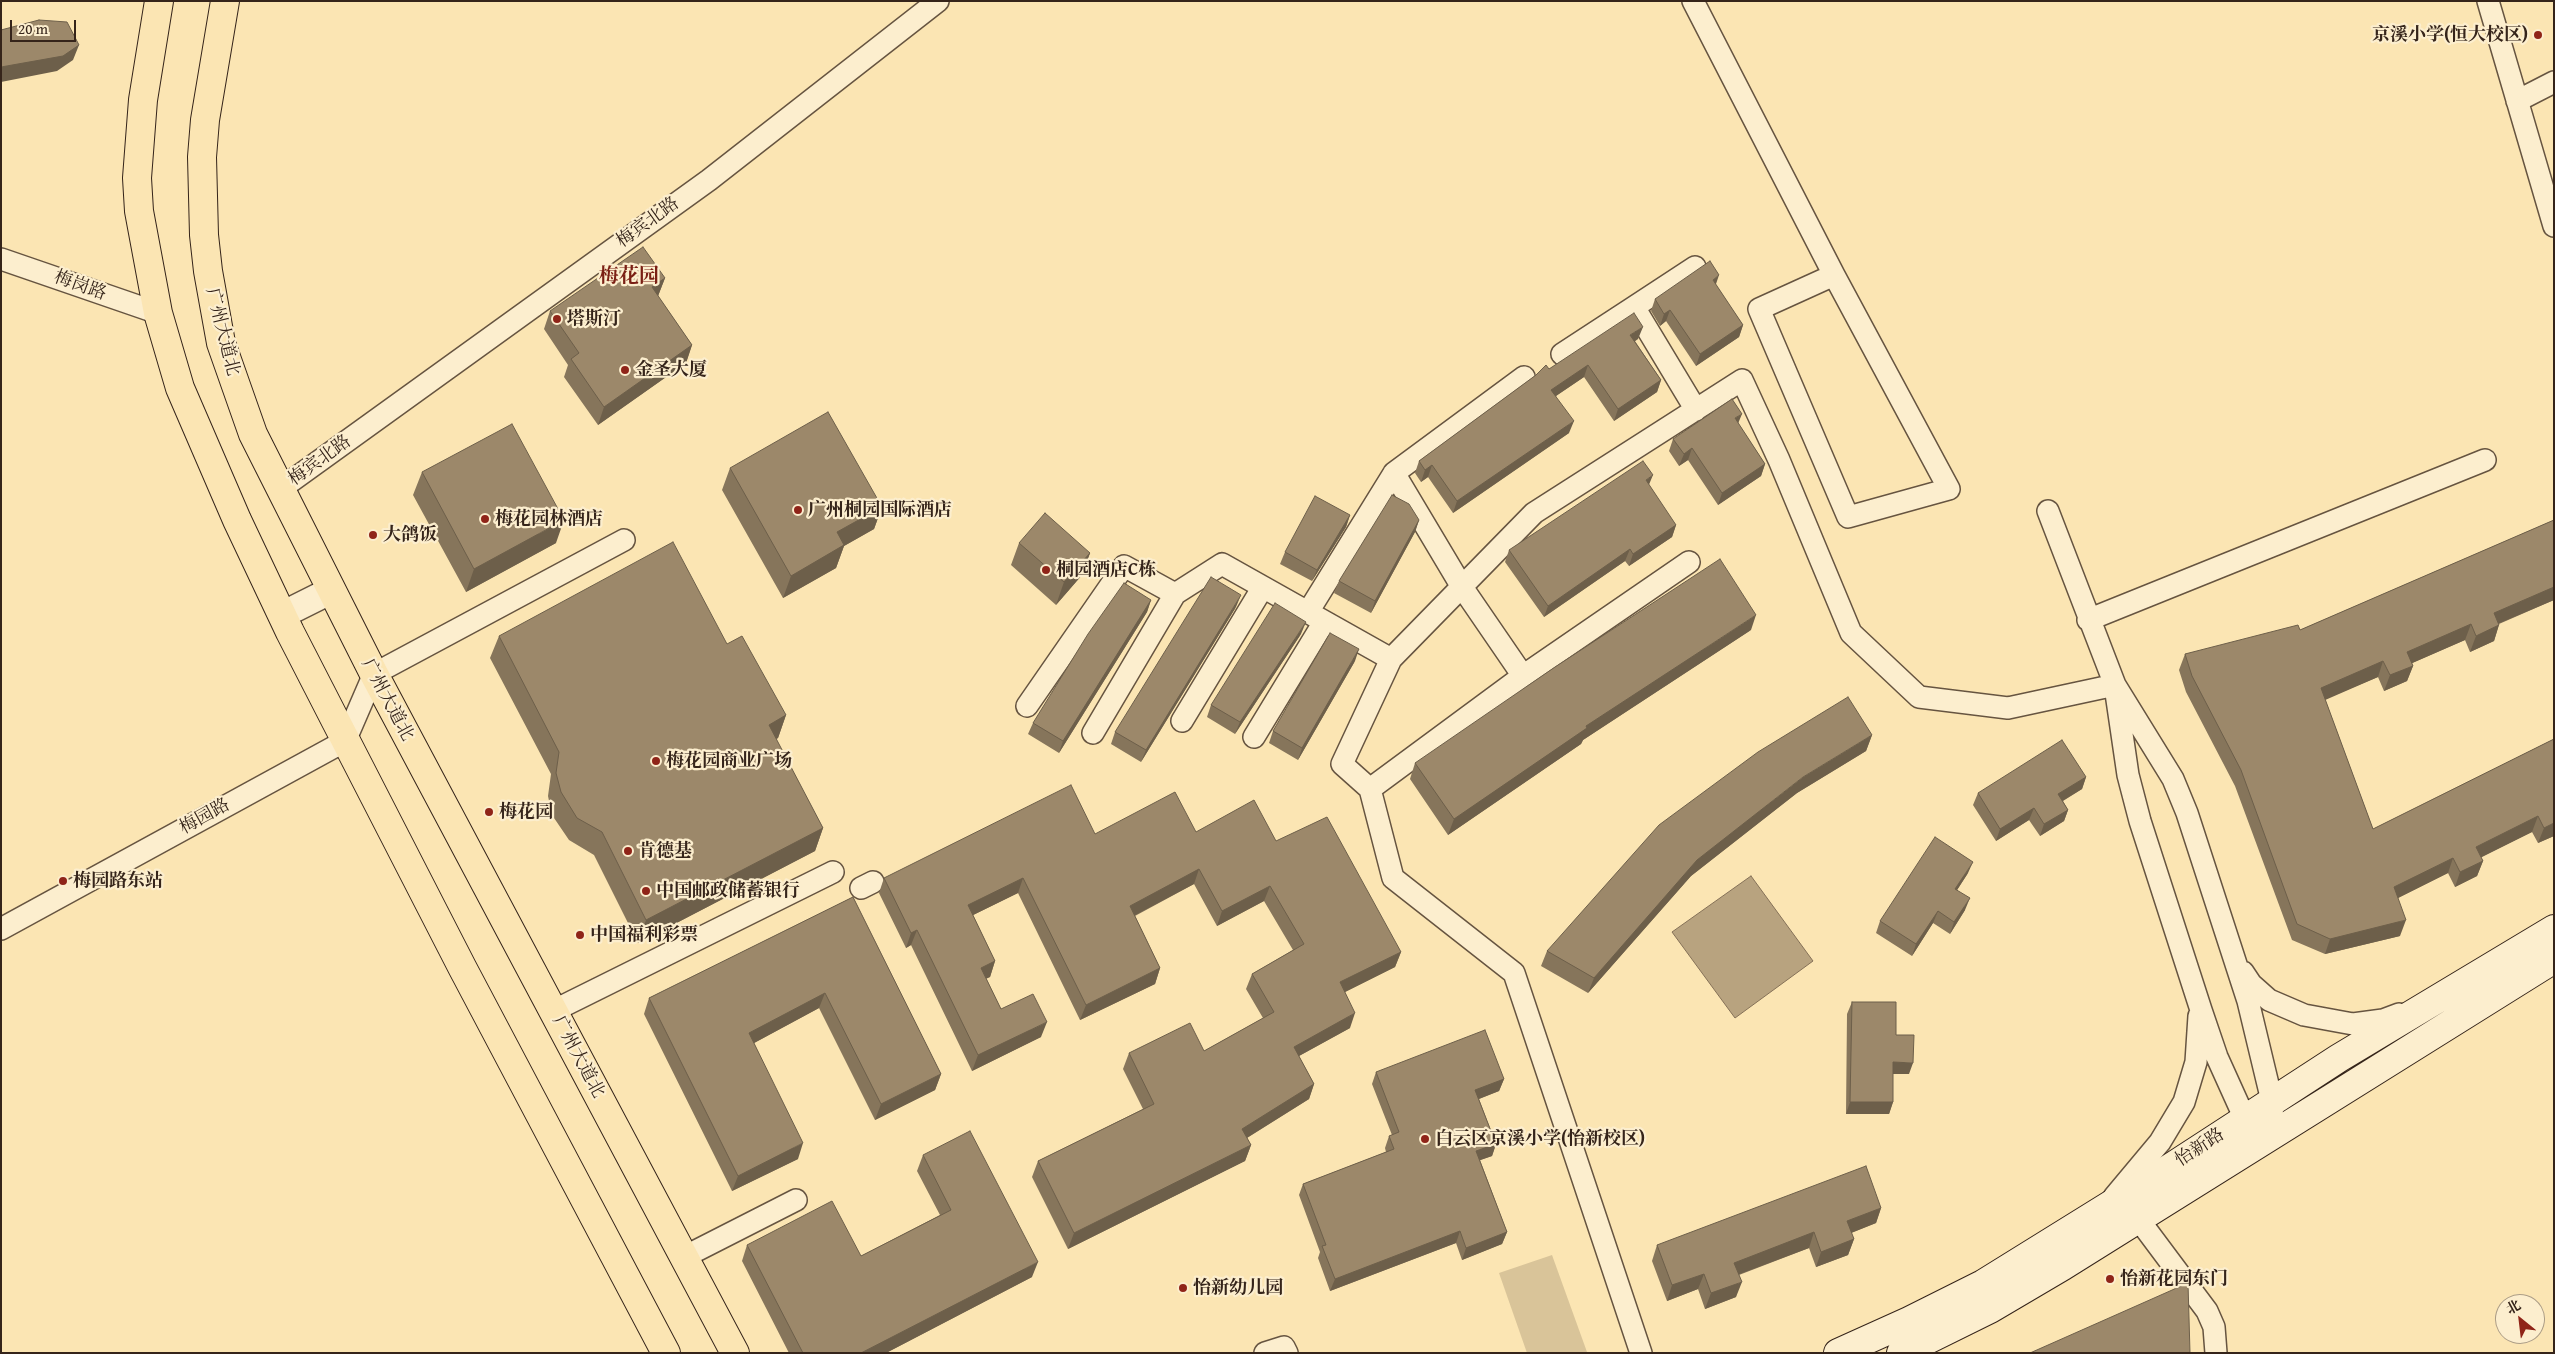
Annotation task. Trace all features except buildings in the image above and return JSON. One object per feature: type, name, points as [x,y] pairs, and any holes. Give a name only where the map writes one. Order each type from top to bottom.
[{"type":"highway","points":[[159,1],[143,100],[137,178],[143,246],[158,314],[180,388],[194,426],[282,615],[345,741],[666,1353]]},
{"type":"highway","name":"广州大道北","points":[[225,1],[210,84],[202,157],[202,199],[208,271],[221,343],[253,434],[330,591],[735,1353]]},
{"type":"main road","name":"怡新路","points":[[1838,1353],[1909,1321],[1983,1284],[2339,1058],[2554,929]]},
{"type":"main road","name":"怡新路","points":[[1901,1353],[1990,1309],[2139,1220],[2554,959]]},
{"type":"street","name":"梅宾北路","points":[[279,490],[709,180],[938,1]]},
{"type":"street","points":[[1693,1],[1834,275],[1949,489],[1848,517],[1759,309],[1834,275]]},
{"type":"street","points":[[2488,1],[2554,226]]},
{"type":"street","points":[[2517,101],[2554,82]]},
{"type":"street","name":"梅岗路","points":[[1,259],[158,314]]},
{"type":"street","points":[[1562,354],[1695,267]]},
{"type":"street","points":[[1634,308],[1696,410]]},
{"type":"street","points":[[1254,737],[1394,473],[1524,377]]},
{"type":"street","points":[[1642,1353],[1514,973],[1393,878],[1370,789],[1342,764],[1391,659],[1534,512],[1742,380],[1779,460],[1851,634],[1918,697],[2008,708],[2114,685]]},
{"type":"street","points":[[2088,620],[2485,460]]},
{"type":"street","points":[[1394,473],[1462,587],[1523,676]]},
{"type":"street","points":[[2048,511],[2114,685],[2173,779],[2248,1002],[2272,1102],[2273,1136]]},
{"type":"street","points":[[345,741],[374,674],[624,540]]},
{"type":"street","points":[[1370,789],[1523,676],[1689,562]]},
{"type":"street","points":[[1093,733],[1175,594],[1222,564],[1391,659]]},
{"type":"street","points":[[1027,706],[1124,566],[1175,594]]},
{"type":"street","points":[[1182,721],[1263,587]]},
{"type":"street","points":[[282,615],[330,591]]},
{"type":"street","points":[[2114,685],[2128,774],[2137,812],[2217,1057],[2245,1119],[2273,1136]]},
{"type":"street","name":"梅园路","points":[[1,929],[345,741]]},
{"type":"street","points":[[554,1011],[833,872]]},
{"type":"street","points":[[2234,958],[2251,984],[2269,1000],[2316,1018],[2353,1024],[2368,1023],[2428,1004]]},
{"type":"street","points":[[2102,1210],[2160,1142],[2184,1102],[2196,1062],[2200,1005]]},
{"type":"street","points":[[2339,1058],[2356,1082]]},
{"type":"street","points":[[684,1257],[796,1200]]},
{"type":"street","points":[[2139,1220],[2207,1311],[2214,1328],[2216,1353]]},
{"type":"street","points":[[1266,1353],[1284,1347],[1286,1353]]},
{"type":"shaded area","points":[[1751,876],[1813,961],[1735,1018],[1672,932]]},
{"type":"shaded area","points":[[1552,1255],[1587,1352],[1527,1353],[1499,1273]]},
{"type":"place","name":"京溪小学(恒大校区)","points":[[2538,35]]},
{"type":"place","name":"塔斯汀","points":[[557,319]]},
{"type":"place","name":"金圣大厦","points":[[625,370]]},
{"type":"place","name":"广州桐园国际酒店","points":[[798,510]]},
{"type":"place","name":"梅花园林酒店","points":[[485,519]]},
{"type":"place","name":"大鸽饭","points":[[373,535]]},
{"type":"place","name":"桐园酒店C栋","points":[[1046,570]]},
{"type":"place","name":"梅花园商业广场","points":[[656,761]]},
{"type":"place","name":"梅花园","points":[[489,812]]},
{"type":"place","name":"肯德基","points":[[628,851]]},
{"type":"place","name":"梅园路东站","points":[[63,881]]},
{"type":"place","name":"中国邮政储蓄银行","points":[[646,891]]},
{"type":"place","name":"中国福利彩票","points":[[580,935]]},
{"type":"place","name":"白云区京溪小学(怡新校区)","points":[[1425,1139]]},
{"type":"place","name":"怡新花园东门","points":[[2110,1279]]},
{"type":"place","name":"怡新幼儿园","points":[[1183,1288]]},
{"type":"district","name":"梅花园","points":[[629,277]]}]
